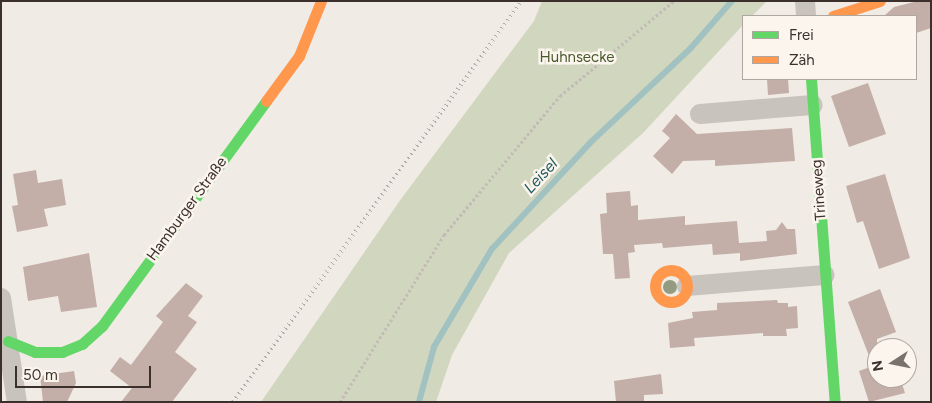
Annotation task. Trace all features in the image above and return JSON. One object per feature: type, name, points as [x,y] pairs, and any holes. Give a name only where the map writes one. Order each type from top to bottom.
[{"type":"street","name":"Hamburger Straße","points":[[8,341],[35,352],[62,352],[82,344],[102,326],[300,56],[321,1]]},
{"type":"street","points":[[805,1],[806,15]]},
{"type":"street","points":[[836,15],[880,1]]},
{"type":"street","name":"Trineweg","points":[[811,80],[835,402]]},
{"type":"street","points":[[700,114],[813,105]]},
{"type":"street","points":[[687,286],[825,274]]},
{"type":"street","points":[[1,298],[17,402]]},
{"type":"path","points":[[340,402],[444,235],[560,96],[674,1]]},
{"type":"green space","name":"Huhnsecke","points":[[542,1],[767,1],[753,15],[742,15],[742,26],[643,133],[509,253],[452,355],[436,402],[261,402],[401,199],[534,21]]},
{"type":"building","points":[[918,1],[931,1],[931,28],[917,33],[917,15],[885,15],[894,7]]},
{"type":"building","points":[[767,80],[788,80],[789,93],[768,95]]},
{"type":"building","points":[[868,83],[886,134],[849,147],[831,96]]},
{"type":"building","points":[[676,114],[697,134],[792,128],[795,161],[715,166],[715,160],[683,161],[672,174],[653,156],[670,138],[662,131]]},
{"type":"building","points":[[36,170],[38,183],[62,179],[66,205],[44,209],[48,226],[17,232],[12,206],[18,205],[13,174]]},
{"type":"building","points":[[885,174],[910,258],[879,269],[863,221],[857,223],[846,186]]},
{"type":"building","points":[[630,191],[631,206],[638,205],[638,220],[685,216],[685,225],[737,221],[739,243],[767,241],[766,231],[776,230],[782,222],[787,229],[795,229],[797,254],[740,261],[740,253],[713,255],[712,244],[663,248],[662,243],[634,245],[635,252],[628,253],[630,278],[615,279],[613,254],[603,254],[600,214],[607,213],[606,193]]},
{"type":"building","points":[[89,253],[97,307],[61,312],[58,296],[28,301],[23,267]]},
{"type":"building","points":[[186,283],[203,296],[188,316],[197,322],[175,352],[197,369],[172,402],[121,402],[132,388],[110,371],[120,357],[131,365],[163,322],[156,316]]},
{"type":"building","points":[[880,289],[896,332],[880,338],[867,338],[867,351],[848,302]]},
{"type":"building","points":[[777,300],[778,303],[788,303],[788,307],[797,306],[798,328],[786,329],[787,336],[763,336],[763,333],[694,338],[695,346],[670,348],[668,323],[693,318],[692,312],[717,310],[717,303]]},
{"type":"building","points":[[867,368],[867,388],[903,388],[905,393],[869,402],[859,371]]},
{"type":"building","points":[[74,371],[76,383],[67,402],[43,402],[40,376]]},
{"type":"building","points":[[661,374],[663,394],[644,395],[644,402],[616,402],[614,381]]},
{"type":"waterway","name":"Leisel","points":[[419,402],[434,347],[492,249],[590,143],[690,49],[732,1]]},
{"type":"railway","points":[[233,402],[521,1]]},
{"type":"traffic: fast","points":[[811,80],[835,402]]},
{"type":"traffic: fast","points":[[8,341],[35,352],[62,352],[82,344],[102,326],[266,101]]},
{"type":"traffic: slow","points":[[266,101],[299,56],[321,1]]},
{"type":"traffic: slow","points":[[836,15],[880,1]]},
{"type":"traffic: slow","points":[[671,270],[677,271],[682,275],[686,280],[687,286],[686,292],[682,297],[677,301],[671,302],[665,301],[660,297],[656,292],[655,286],[656,280],[660,275],[665,271],[671,270]]}]
